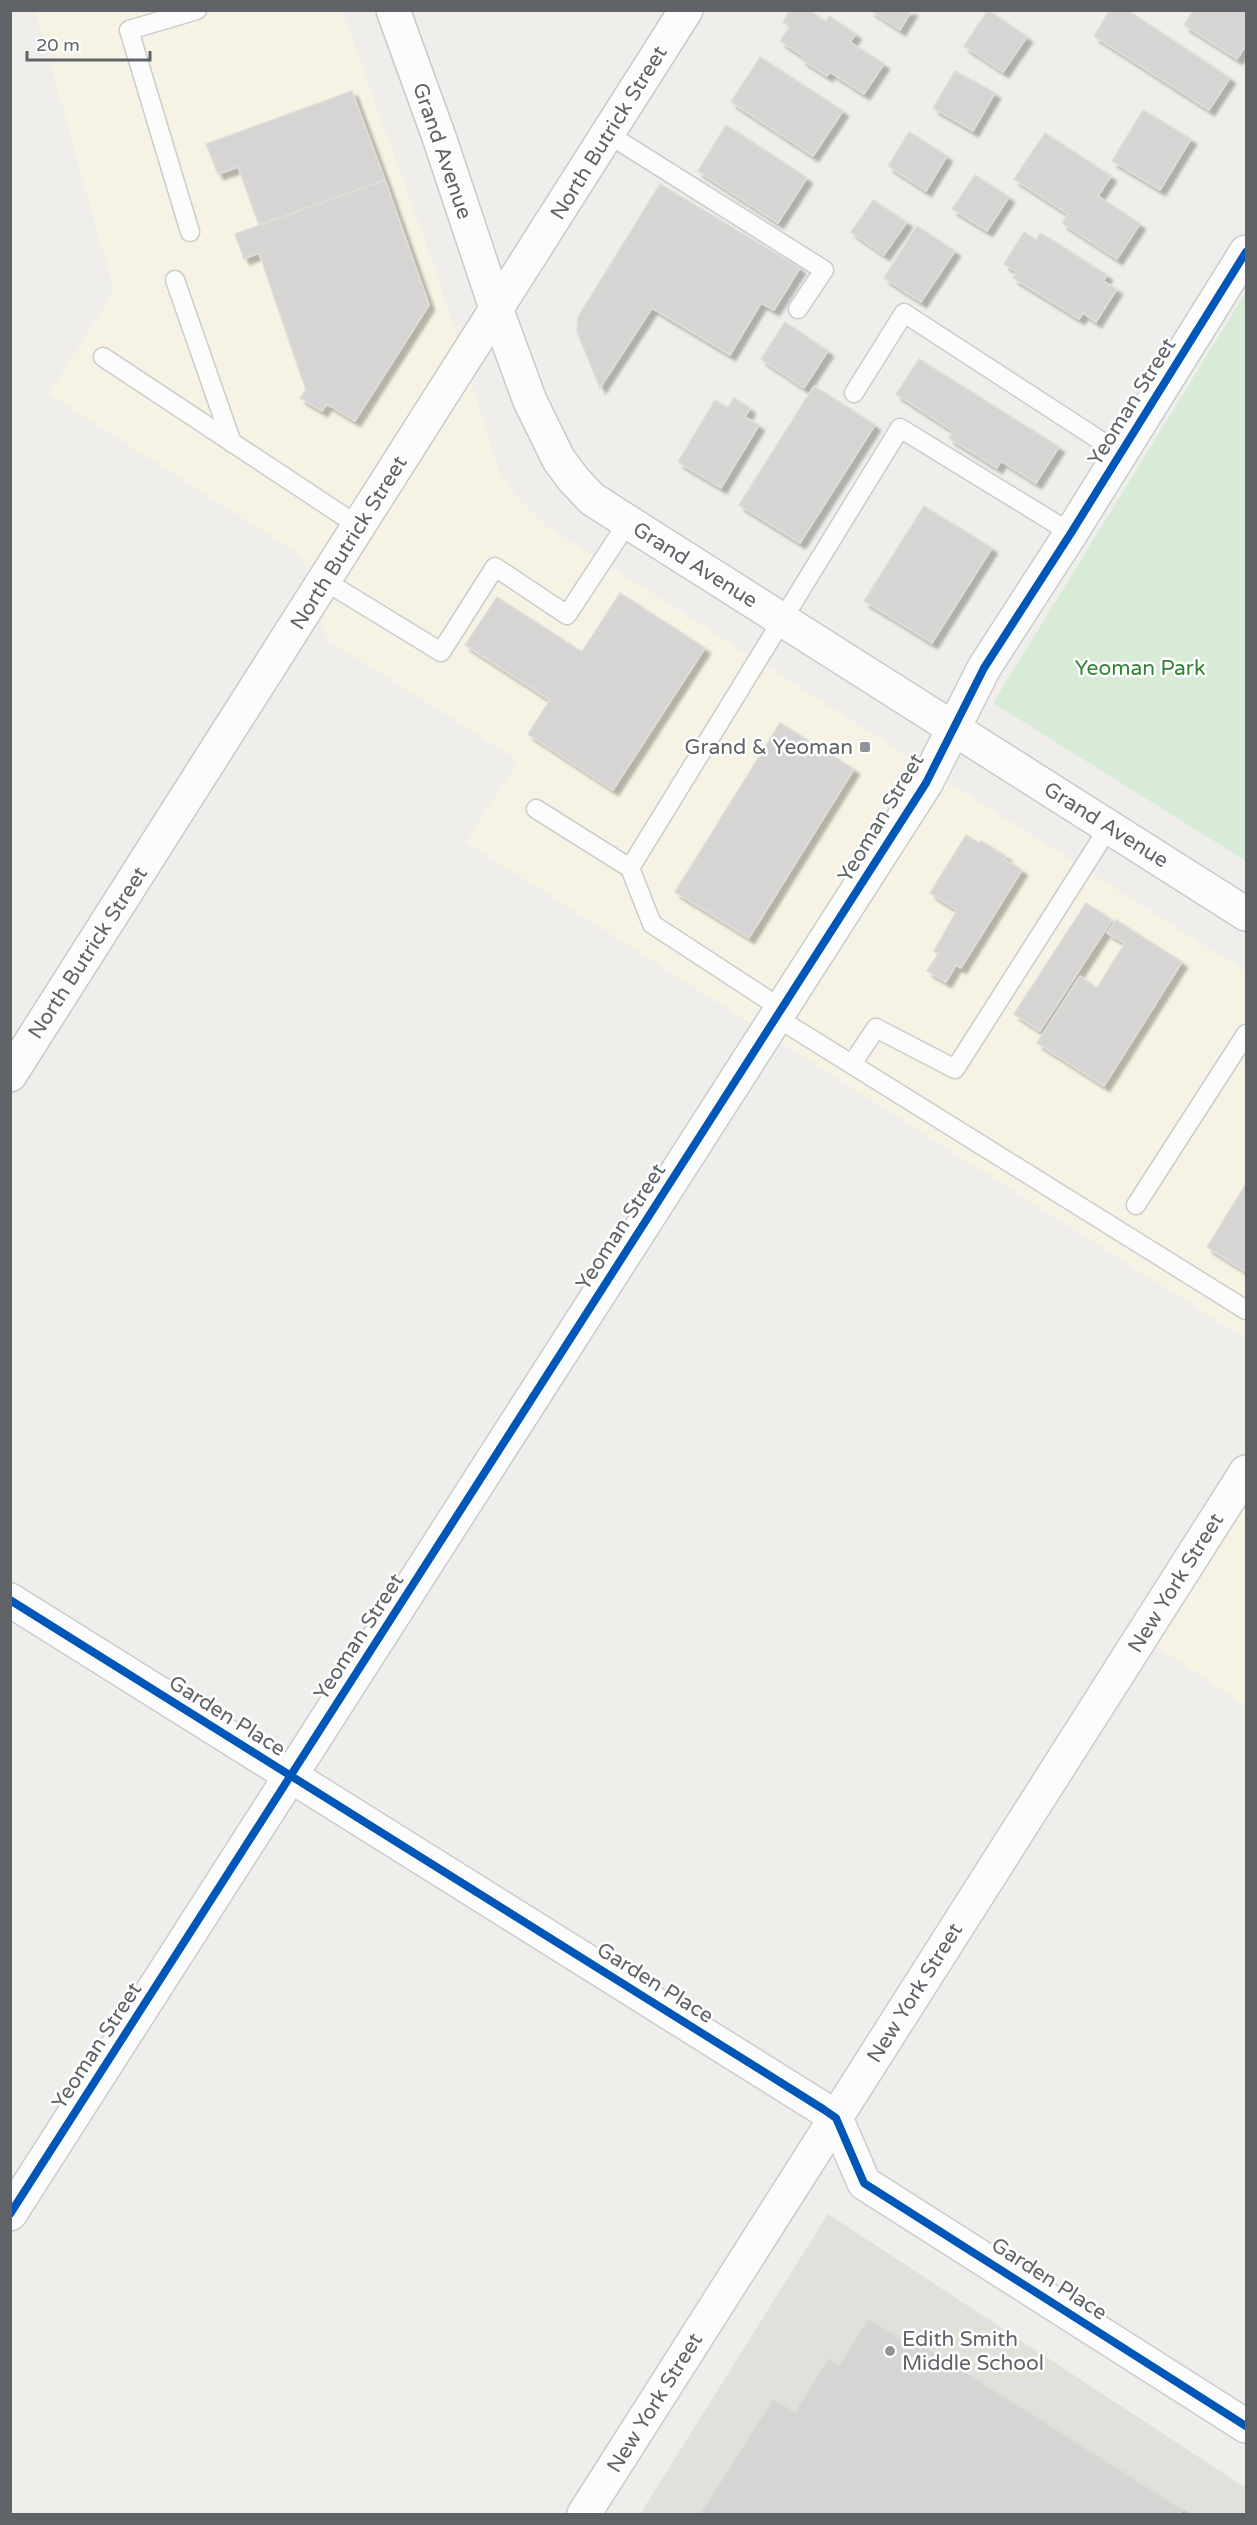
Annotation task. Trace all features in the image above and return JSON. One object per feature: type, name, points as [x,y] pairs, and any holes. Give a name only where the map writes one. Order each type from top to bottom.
[{"type":"street","name":"Grand Avenue","points":[[393,10],[530,401],[559,460],[592,499],[1246,914]]},
{"type":"street","name":"North Butrick Street","points":[[10,1075],[360,527],[686,10]]},
{"type":"street","name":"Yeoman Street","points":[[10,2214],[926,783],[984,668],[1121,454],[1246,252]]},
{"type":"street","name":"New York Street","points":[[584,2514],[1246,1472]]},
{"type":"street","name":"Garden Place","points":[[10,1600],[836,2118],[864,2183],[1246,2426]]},
{"type":"lane","points":[[190,232],[129,30],[191,11]]},
{"type":"lane","points":[[609,134],[824,270],[798,309]]},
{"type":"lane","points":[[175,280],[232,442]]},
{"type":"lane","points":[[854,393],[904,313],[1121,454]]},
{"type":"lane","points":[[103,357],[360,527]]},
{"type":"lane","points":[[630,868],[900,428],[1071,533]]},
{"type":"lane","points":[[325,581],[441,652],[495,567],[567,615],[628,522]]},
{"type":"lane","points":[[536,809],[630,868],[652,924],[852,1064],[1246,1310]]},
{"type":"lane","points":[[852,1064],[876,1028],[956,1069],[1109,827]]},
{"type":"lane","points":[[1137,1205],[1246,1034]]},
{"type":"shaded area","points":[[36,11],[342,11],[434,266],[500,474],[518,498],[545,525],[1246,972],[1246,1339],[466,842],[519,761],[328,640],[302,556],[49,394],[114,291]]},
{"type":"shaded area","points":[[1246,1469],[1246,1706],[1141,1636]]},
{"type":"shaded area","name":"Edith Smith Middle School","points":[[828,2214],[1246,2488],[1246,2507],[1243,2514],[640,2514]]},
{"type":"green space","name":"Yeoman Park","points":[[1246,292],[1246,861],[993,703]]},
{"type":"building","points":[[790,10],[809,10],[826,22],[829,16],[856,34],[850,42],[884,64],[864,94],[830,72],[827,76],[801,59],[803,56],[780,41],[790,27],[783,22]]},
{"type":"building","points":[[870,10],[912,10],[900,30]]},
{"type":"building","points":[[988,10],[1027,37],[1003,72],[964,46]]},
{"type":"building","points":[[1110,10],[1127,10],[1230,78],[1209,110],[1094,36]]},
{"type":"building","points":[[1193,10],[1246,10],[1246,45],[1237,59],[1184,25]]},
{"type":"building","points":[[760,57],[843,111],[813,156],[731,102]]},
{"type":"building","points":[[955,71],[995,93],[973,131],[933,108]]},
{"type":"building","points":[[352,91],[385,180],[259,225],[238,167],[218,174],[206,144]]},
{"type":"building","points":[[1143,110],[1191,139],[1160,190],[1112,161]]},
{"type":"building","points":[[726,125],[807,178],[778,223],[698,171]]},
{"type":"building","points":[[909,132],[947,156],[926,191],[888,166]]},
{"type":"building","points":[[1045,133],[1111,176],[1098,196],[1140,224],[1117,259],[1062,223],[1068,214],[1014,179]]},
{"type":"building","points":[[975,175],[1009,197],[987,231],[952,209]]},
{"type":"building","points":[[385,180],[429,305],[355,421],[327,404],[322,411],[300,398],[306,390],[259,253],[244,259],[235,234]]},
{"type":"building","points":[[660,184],[800,268],[774,310],[761,303],[730,355],[652,308],[600,388],[577,332],[578,317]]},
{"type":"building","points":[[873,200],[907,222],[884,255],[851,232]]},
{"type":"building","points":[[917,226],[955,251],[921,302],[884,278]]},
{"type":"building","points":[[1024,232],[1036,240],[1041,233],[1107,275],[1103,281],[1117,289],[1096,322],[1083,313],[1079,319],[1013,278],[1017,272],[1004,264]]},
{"type":"building","points":[[785,322],[828,351],[804,388],[761,359]]},
{"type":"building","points":[[919,359],[1059,447],[1036,483],[1001,461],[997,468],[949,438],[953,431],[896,394]]},
{"type":"building","points":[[814,386],[875,425],[800,543],[739,505]]},
{"type":"building","points":[[734,398],[750,408],[745,417],[759,425],[721,488],[678,462],[715,400],[728,408]]},
{"type":"building","points":[[924,506],[992,548],[932,643],[864,601]]},
{"type":"building","points":[[620,593],[705,648],[613,790],[528,734],[550,700],[465,645],[497,597],[582,652]]},
{"type":"building","points":[[780,723],[854,769],[749,938],[675,892]]},
{"type":"building","points":[[966,835],[1006,856],[1004,859],[1022,870],[961,968],[956,965],[946,982],[927,971],[938,954],[934,951],[957,910],[930,893]]},
{"type":"building","points":[[1086,903],[1112,920],[1040,1031],[1014,1014]]},
{"type":"building","points":[[1116,920],[1182,962],[1104,1086],[1037,1043],[1080,976],[1097,988],[1125,943],[1107,933]]},
{"type":"building","points":[[1246,1184],[1246,1272],[1207,1247]]},
{"type":"building","points":[[868,2319],[900,2339],[903,2333],[1183,2510],[1180,2514],[700,2514],[773,2399],[795,2412],[828,2358],[839,2365]]},
{"type":"cycle path","points":[[10,2214],[926,783],[984,668],[1246,252]]},
{"type":"cycle path","points":[[10,1600],[823,2109],[836,2118],[864,2183],[1246,2426]]},
{"type":"place","name":"Grand & Yeoman","points":[[865,747]]},
{"type":"place","name":"Edith Smith Middle School","points":[[890,2351]]}]
